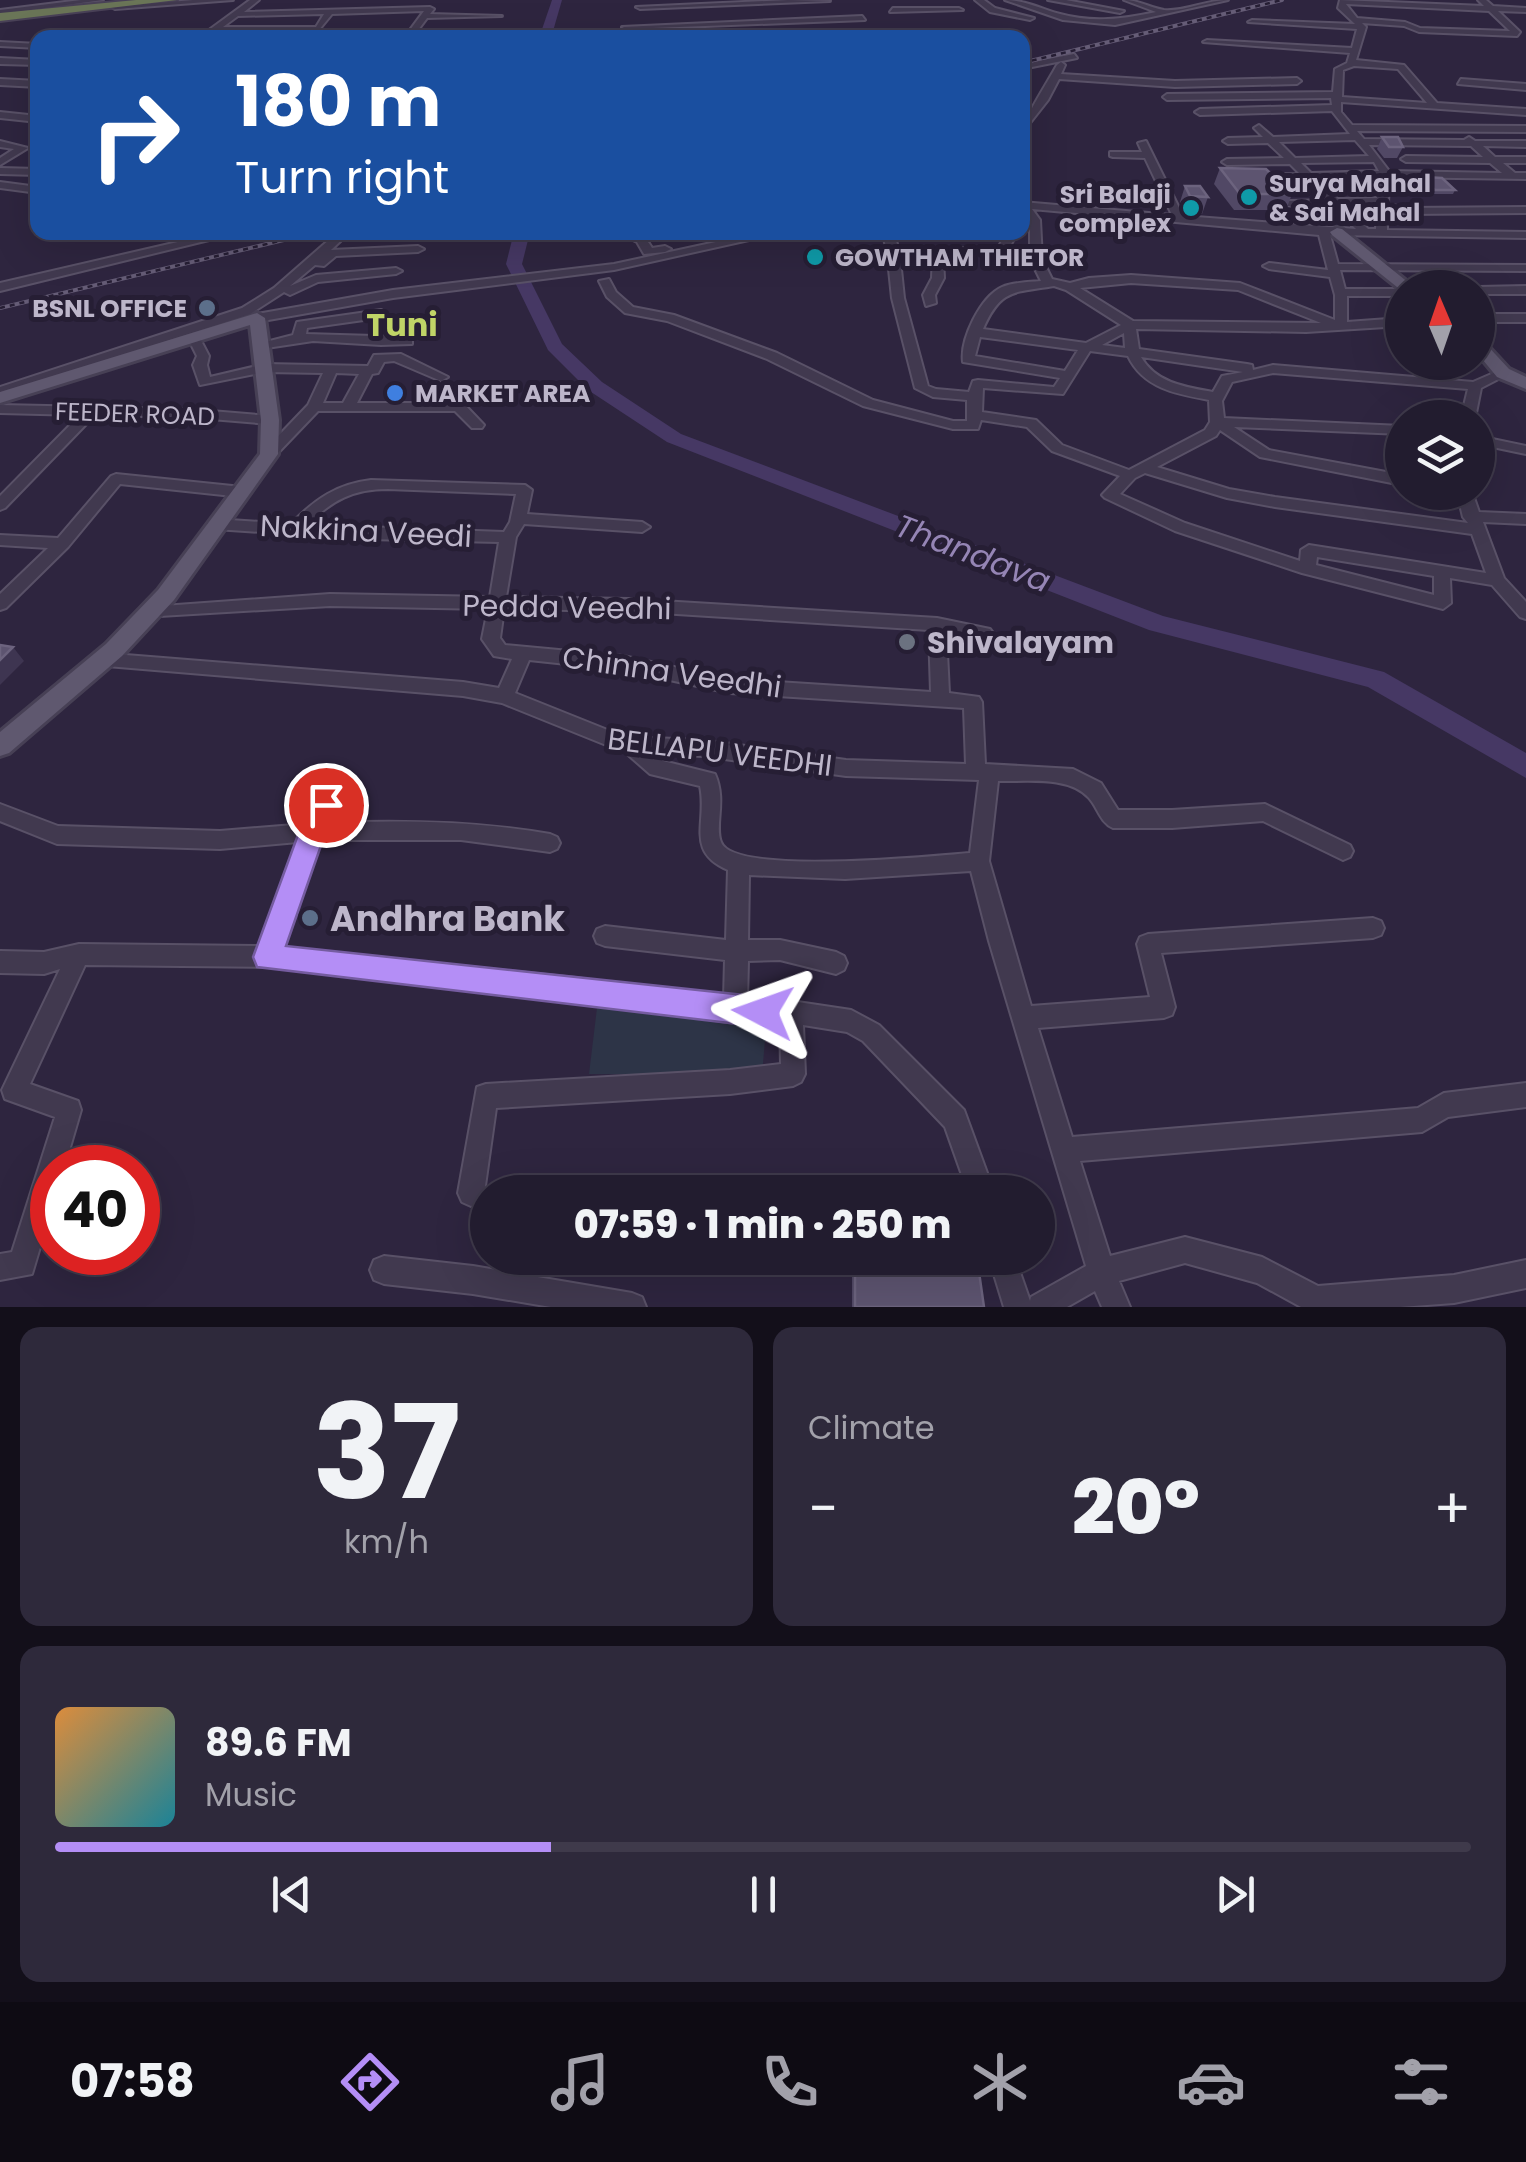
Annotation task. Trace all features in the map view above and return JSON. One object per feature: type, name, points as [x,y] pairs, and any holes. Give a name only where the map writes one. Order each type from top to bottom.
[{"type":"highway","points":[[0,14],[128,0]]},
{"type":"highway","points":[[0,14],[171,0]]},
{"type":"main road","points":[[1330,232],[1385,270]]},
{"type":"main road","points":[[0,391],[257,318],[270,420],[269,454],[166,595],[101,660],[2,743]]},
{"type":"main road","points":[[1495,365],[1503,374],[1526,384]]},
{"type":"street","points":[[0,14],[26,0]]},
{"type":"street","points":[[0,14],[99,0]]},
{"type":"street","points":[[0,14],[229,0]]},
{"type":"street","points":[[215,30],[255,0]]},
{"type":"street","points":[[924,0],[929,12]]},
{"type":"street","points":[[979,0],[993,10],[1075,27],[1100,28],[1209,0],[1224,0]]},
{"type":"street","points":[[1008,0],[1063,18],[1122,22]]},
{"type":"street","points":[[1052,0],[1105,10],[1152,8],[1170,0]]},
{"type":"street","points":[[1128,0],[1166,13]]},
{"type":"street","points":[[1482,0],[1526,43]]},
{"type":"street","points":[[795,1],[807,27]]},
{"type":"street","points":[[636,16],[826,1]]},
{"type":"street","points":[[1344,1],[1526,10]]},
{"type":"street","points":[[1344,1],[1358,20],[1351,62]]},
{"type":"street","points":[[623,30],[636,16],[641,3],[726,10],[807,27],[831,10]]},
{"type":"street","points":[[239,14],[429,8],[498,16]]},
{"type":"street","points":[[414,30],[429,8]]},
{"type":"street","points":[[631,30],[726,10]]},
{"type":"street","points":[[893,10],[958,10]]},
{"type":"street","points":[[215,30],[318,28],[329,12]]},
{"type":"street","points":[[1358,20],[1405,24],[1418,30],[1521,34]]},
{"type":"street","points":[[757,29],[859,22]]},
{"type":"street","points":[[1252,22],[1526,22]]},
{"type":"street","points":[[1206,42],[1354,50]]},
{"type":"street","points":[[0,44],[30,46]]},
{"type":"street","points":[[1030,66],[1074,56]]},
{"type":"street","points":[[0,62],[30,63]]},
{"type":"street","points":[[1121,62],[1123,92]]},
{"type":"street","points":[[1380,232],[1383,174],[1377,159],[1354,136],[1335,101],[1339,69],[1351,62],[1406,67],[1433,106],[1526,188]]},
{"type":"street","points":[[1030,117],[1061,64]]},
{"type":"street","points":[[1495,75],[1524,115]]},
{"type":"street","points":[[1056,76],[1219,83],[1296,81]]},
{"type":"street","points":[[1164,78],[1167,98],[1232,96],[1433,106],[1524,115]]},
{"type":"street","points":[[0,82],[30,84]]},
{"type":"street","points":[[1461,82],[1526,87]]},
{"type":"street","points":[[1219,83],[1364,232]]},
{"type":"street","points":[[1512,99],[1526,100]]},
{"type":"street","points":[[1200,112],[1335,101]]},
{"type":"street","points":[[0,115],[30,118]]},
{"type":"street","points":[[1228,141],[1456,128],[1526,130]]},
{"type":"street","points":[[1354,136],[1526,144]]},
{"type":"street","points":[[0,144],[30,151]]},
{"type":"street","points":[[0,162],[30,144]]},
{"type":"street","points":[[1143,144],[1178,217]]},
{"type":"street","points":[[1113,154],[1149,155]]},
{"type":"street","points":[[1227,162],[1377,159]]},
{"type":"street","points":[[1406,160],[1526,160]]},
{"type":"street","points":[[0,171],[30,172]]},
{"type":"street","points":[[1252,178],[1383,174],[1526,176]]},
{"type":"street","points":[[0,185],[30,189]]},
{"type":"street","points":[[1289,204],[1381,203],[1406,211],[1526,210]]},
{"type":"street","points":[[1030,206],[1330,232],[1526,235]]},
{"type":"street","points":[[1030,214],[1035,220],[1036,259],[1047,281],[1070,288],[1130,325]]},
{"type":"street","points":[[1330,232],[1341,293],[1338,324]]},
{"type":"street","points":[[0,287],[203,240]]},
{"type":"street","points":[[0,391],[246,312],[336,240]]},
{"type":"street","points":[[642,240],[648,252],[723,240]]},
{"type":"street","points":[[257,318],[413,291],[607,274],[739,240]]},
{"type":"street","points":[[890,240],[898,298],[922,388],[933,393],[974,396]]},
{"type":"street","points":[[930,303],[929,295],[938,278],[937,255],[1002,251],[1009,240]]},
{"type":"street","points":[[257,318],[333,253],[418,249]]},
{"type":"street","points":[[1269,266],[1336,271],[1382,267],[1526,268]]},
{"type":"street","points":[[297,284],[396,271]]},
{"type":"street","points":[[607,274],[611,294],[629,310],[670,318],[772,356],[868,404],[952,425],[973,426],[978,384],[1058,391],[1086,350],[1130,325],[1306,328],[1385,323]]},
{"type":"street","points":[[1070,288],[1089,282],[1131,279],[1240,287],[1338,324]]},
{"type":"street","points":[[1054,283],[1006,290],[996,297],[969,339],[968,359],[1068,375]]},
{"type":"street","points":[[1495,291],[1526,290]]},
{"type":"street","points":[[1341,293],[1385,291]]},
{"type":"street","points":[[299,338],[302,325],[381,314]]},
{"type":"street","points":[[1495,318],[1526,318]]},
{"type":"street","points":[[1130,325],[1132,352],[1154,382],[1218,396]]},
{"type":"street","points":[[975,332],[1086,350],[1273,370],[1475,386],[1503,374]]},
{"type":"street","points":[[0,391],[163,334]]},
{"type":"street","points":[[260,345],[299,338],[341,337],[380,344],[408,342]]},
{"type":"street","points":[[187,413],[205,382],[200,365],[204,356],[194,338]]},
{"type":"street","points":[[205,382],[265,368],[373,370],[379,358],[396,357],[441,377]]},
{"type":"street","points":[[269,454],[314,407],[332,369]]},
{"type":"street","points":[[348,406],[368,370]]},
{"type":"street","points":[[1273,370],[1227,379],[1218,396],[1217,422],[1211,432],[1136,471],[1110,495],[1180,527],[1308,569],[1443,603],[1442,573]]},
{"type":"street","points":[[1472,400],[1475,386]]},
{"type":"street","points":[[314,407],[459,406],[477,424]]},
{"type":"street","name":"FEEDER ROAD","points":[[0,409],[187,413],[270,420]]},
{"type":"street","points":[[0,504],[91,411]]},
{"type":"street","points":[[976,415],[1031,424],[1057,448],[1227,493],[1473,523],[1526,518]]},
{"type":"street","points":[[1217,422],[1385,429]]},
{"type":"street","points":[[1217,422],[1265,454],[1385,477]]},
{"type":"street","points":[[1495,444],[1526,450]]},
{"type":"street","points":[[0,604],[62,543],[116,479],[242,492]]},
{"type":"street","points":[[295,529],[325,498],[370,482],[526,490],[508,537]]},
{"type":"street","points":[[1469,510],[1526,613]]},
{"type":"street","points":[[518,519],[642,527]]},
{"type":"street","name":"Nakkina Veedi","points":[[216,524],[508,537],[490,640],[500,650],[523,653]]},
{"type":"street","points":[[0,540],[62,543]]},
{"type":"street","points":[[1308,569],[1308,550],[1511,588]]},
{"type":"street","name":"Pedda Veedhi","points":[[148,613],[330,600],[629,606],[937,624],[984,633]]},
{"type":"street","points":[[937,624],[940,699],[973,702],[983,773],[980,861],[1101,1272],[1116,1307]]},
{"type":"street","points":[[504,696],[523,653]]},
{"type":"street","name":"Chinna Veedhi","points":[[523,653],[623,663],[730,686],[940,699]]},
{"type":"street","name":"BELLAPU VEEDHI","points":[[101,660],[464,689],[504,696],[595,736],[630,745],[702,748],[846,768],[1066,775],[1094,789],[1114,818],[1172,819],[1265,812],[1343,851]]},
{"type":"street","points":[[630,745],[657,768],[708,780],[712,797],[710,844],[720,856],[739,864],[786,870],[980,861]]},
{"type":"street","points":[[268,957],[312,832],[341,778]]},
{"type":"street","points":[[0,812],[57,835],[220,840],[420,828],[506,834],[550,842]]},
{"type":"street","points":[[735,1012],[739,864]]},
{"type":"street","points":[[1024,1018],[1164,1007],[1148,944],[1373,928]]},
{"type":"street","points":[[605,936],[736,950],[780,950],[836,963]]},
{"type":"street","points":[[0,1267],[22,1264],[68,1110],[14,1090],[79,954]]},
{"type":"street","points":[[0,962],[44,963],[79,954],[268,957],[576,989],[735,1012],[791,1012],[850,1021],[872,1033],[954,1119],[975,1175]]},
{"type":"street","points":[[473,1175],[486,1096],[730,1082],[793,1074],[791,1012]]},
{"type":"street","points":[[1064,1150],[1422,1120],[1444,1104],[1526,1095]]},
{"type":"street","points":[[1040,1307],[1101,1272],[1185,1250],[1262,1271],[1316,1300],[1454,1290],[1526,1274]]},
{"type":"street","points":[[384,1270],[473,1280],[632,1307]]},
{"type":"street","points":[[1008,1275],[1018,1307]]},
{"type":"shaded area","points":[[597,1008],[766,1028],[762,1075],[589,1074]]},
{"type":"building","points":[[1382,137],[1398,137],[1403,147],[1389,147]]},
{"type":"building","points":[[1220,168],[1266,169],[1292,194],[1240,194]]},
{"type":"building","points":[[1423,177],[1442,178],[1455,190],[1435,190]]},
{"type":"building","points":[[1185,186],[1200,186],[1208,197],[1190,196]]},
{"type":"building","points":[[0,645],[13,647],[0,660]]},
{"type":"building","points":[[855,1275],[979,1275],[984,1307],[855,1307]]},
{"type":"waterway","name":"Thandava","points":[[548,30],[557,0]]},
{"type":"waterway","name":"Thandava","points":[[520,240],[514,264],[554,346],[595,386],[674,438],[1158,624],[1375,679],[1526,767]]},
{"type":"railway","points":[[1030,61],[1282,0]]},
{"type":"railway","points":[[0,308],[284,240]]},
{"type":"place","name":"Surya Mahal & Sai Mahal","points":[[1249,197]]},
{"type":"place","name":"Sri Balaji complex","points":[[1191,208]]},
{"type":"place","name":"GOWTHAM THIETOR","points":[[815,257]]},
{"type":"place","name":"BSNL OFFICE","points":[[207,308]]},
{"type":"place","name":"MARKET AREA","points":[[395,393]]},
{"type":"place","name":"Shivalayam","points":[[907,642]]},
{"type":"place","name":"Andhra Bank","points":[[310,918]]},
{"type":"district","name":"Tuni","points":[[402,324]]},
{"type":"route","points":[[326,805],[312,832],[268,957],[576,989],[735,1012],[763,1012]]}]
